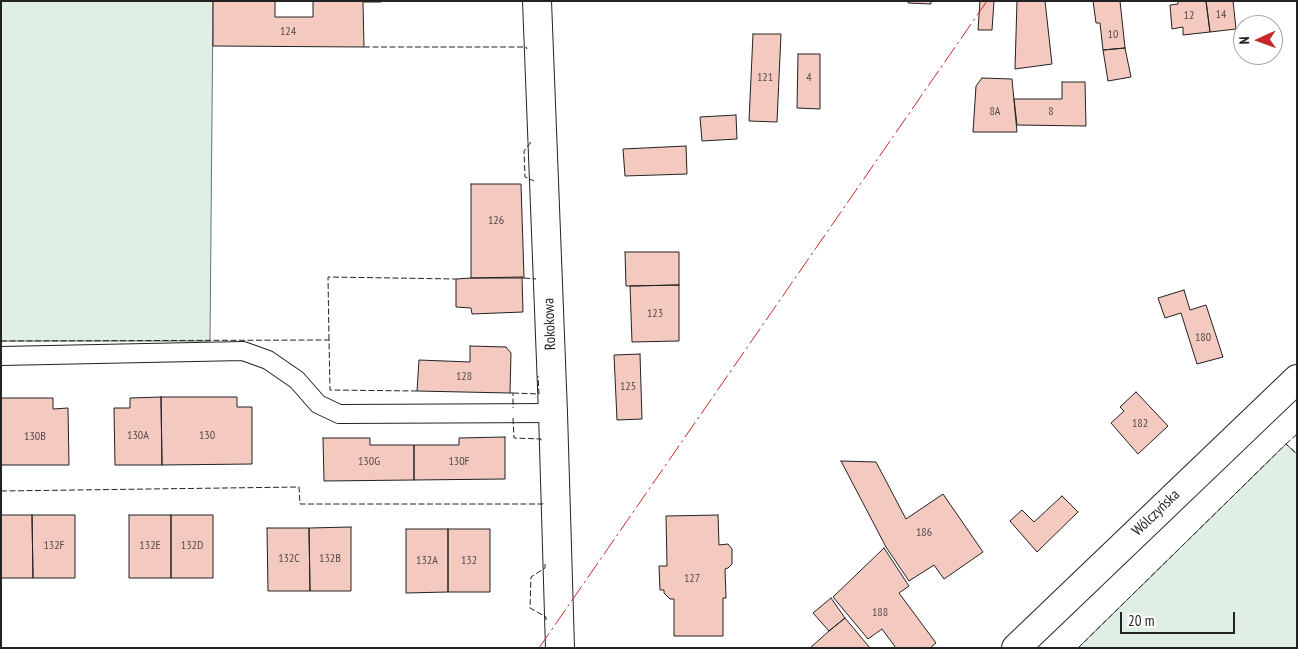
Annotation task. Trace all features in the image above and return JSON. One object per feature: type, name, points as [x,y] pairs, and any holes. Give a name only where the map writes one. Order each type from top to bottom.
[{"type":"street","name":"Rokokowa","points":[[537,1],[560,648]]},
{"type":"street","name":"Wólczyńska","points":[[1016,648],[1297,379]]},
{"type":"lane","points":[[1,356],[243,351],[268,360],[297,380],[318,404],[339,414],[553,413]]},
{"type":"green space","points":[[1,1],[213,1],[210,341],[1,341]]},
{"type":"green space","points":[[1286,444],[1297,454],[1297,648],[1078,648]]},
{"type":"building","points":[[213,1],[275,1],[275,17],[313,17],[313,1],[381,2],[363,2],[364,47],[213,46]]},
{"type":"building","points":[[908,1],[931,1],[931,4],[908,3]]},
{"type":"building","points":[[980,1],[994,1],[992,30],[978,30]]},
{"type":"building","points":[[1017,1],[1045,1],[1052,64],[1015,69]]},
{"type":"building","points":[[1093,1],[1120,1],[1125,48],[1103,50],[1100,23],[1096,23]]},
{"type":"building","points":[[1178,1],[1206,1],[1210,32],[1183,35],[1183,27],[1172,29],[1170,5],[1178,4]]},
{"type":"building","points":[[1206,1],[1233,1],[1234,15],[1233,29],[1210,32]]},
{"type":"building","points":[[753,34],[781,34],[777,122],[749,121]]},
{"type":"building","points":[[1125,48],[1131,77],[1108,81],[1103,50]]},
{"type":"building","points":[[798,54],[820,54],[820,109],[797,108]]},
{"type":"building","points":[[982,78],[1012,79],[1017,132],[973,132],[976,86]]},
{"type":"building","points":[[1062,82],[1085,82],[1086,126],[1017,125],[1014,99],[1062,99]]},
{"type":"building","points":[[736,115],[737,139],[702,141],[700,117]]},
{"type":"building","points":[[686,146],[687,174],[625,176],[623,149]]},
{"type":"building","points":[[471,184],[521,184],[524,278],[471,278]]},
{"type":"building","points":[[625,252],[679,252],[679,285],[626,286]]},
{"type":"building","points":[[522,277],[523,312],[472,314],[471,308],[456,307],[456,279]]},
{"type":"building","points":[[679,285],[679,341],[632,342],[630,286]]},
{"type":"building","points":[[1184,290],[1190,310],[1206,305],[1223,357],[1197,364],[1181,313],[1165,318],[1158,298]]},
{"type":"building","points":[[470,346],[506,347],[511,353],[510,393],[417,391],[419,360],[470,362]]},
{"type":"building","points":[[640,354],[642,419],[617,420],[614,355]]},
{"type":"building","points":[[1136,392],[1168,426],[1138,454],[1111,423],[1124,411],[1120,407]]},
{"type":"building","points":[[161,397],[237,397],[237,407],[252,407],[252,464],[162,465]]},
{"type":"building","points":[[161,397],[162,465],[115,465],[114,408],[130,408],[130,398]]},
{"type":"building","points":[[1,398],[53,398],[53,409],[68,408],[69,465],[1,465]]},
{"type":"building","points":[[505,437],[505,479],[414,480],[414,445],[459,445],[459,438]]},
{"type":"building","points":[[323,438],[370,438],[370,445],[414,445],[414,480],[324,481]]},
{"type":"building","points":[[841,461],[876,462],[906,519],[943,494],[983,552],[944,579],[934,565],[909,581],[886,547]]},
{"type":"building","points":[[1062,496],[1078,512],[1037,552],[1010,521],[1022,510],[1034,522]]},
{"type":"building","points":[[1,515],[32,515],[33,578],[1,578]]},
{"type":"building","points":[[32,515],[75,515],[75,578],[33,578]]},
{"type":"building","points":[[129,515],[171,515],[171,578],[129,578]]},
{"type":"building","points":[[171,515],[213,515],[213,578],[171,578]]},
{"type":"building","points":[[718,515],[719,545],[728,544],[732,549],[732,564],[725,569],[726,598],[723,598],[723,636],[674,636],[674,599],[670,599],[664,593],[664,590],[660,590],[659,566],[667,566],[666,516]]},
{"type":"building","points":[[351,527],[351,591],[310,591],[309,528]]},
{"type":"building","points":[[267,528],[309,528],[310,591],[268,591]]},
{"type":"building","points":[[406,529],[448,529],[448,592],[406,593]]},
{"type":"building","points":[[448,529],[490,529],[490,592],[448,592]]},
{"type":"building","points":[[884,548],[909,586],[899,593],[936,643],[930,648],[896,648],[882,629],[868,639],[833,597]]},
{"type":"building","points":[[831,598],[845,618],[829,631],[813,613]]},
{"type":"building","points":[[845,618],[870,648],[810,648],[829,631]]},
{"type":"fence","points":[[364,47],[526,47],[527,49]]},
{"type":"fence","points":[[531,142],[524,151],[525,177],[534,181]]},
{"type":"fence","points":[[329,340],[328,277],[456,279]]},
{"type":"fence","points":[[524,278],[536,279]]},
{"type":"fence","points":[[1,341],[329,340],[330,390],[417,391]]},
{"type":"fence","points":[[513,393],[539,394],[538,376]]},
{"type":"fence","points":[[510,393],[513,393],[513,408]]},
{"type":"fence","points":[[513,418],[514,438],[541,439],[541,441]]},
{"type":"fence","points":[[1286,444],[1297,434]]},
{"type":"fence","points":[[1078,648],[1286,444],[1297,454]]},
{"type":"fence","points":[[1,491],[299,487],[300,504],[543,504],[543,501]]},
{"type":"fence","points":[[545,564],[545,568],[531,577],[530,608],[546,617],[546,620]]},
{"type":"power","points":[[539,648],[987,1]]}]
